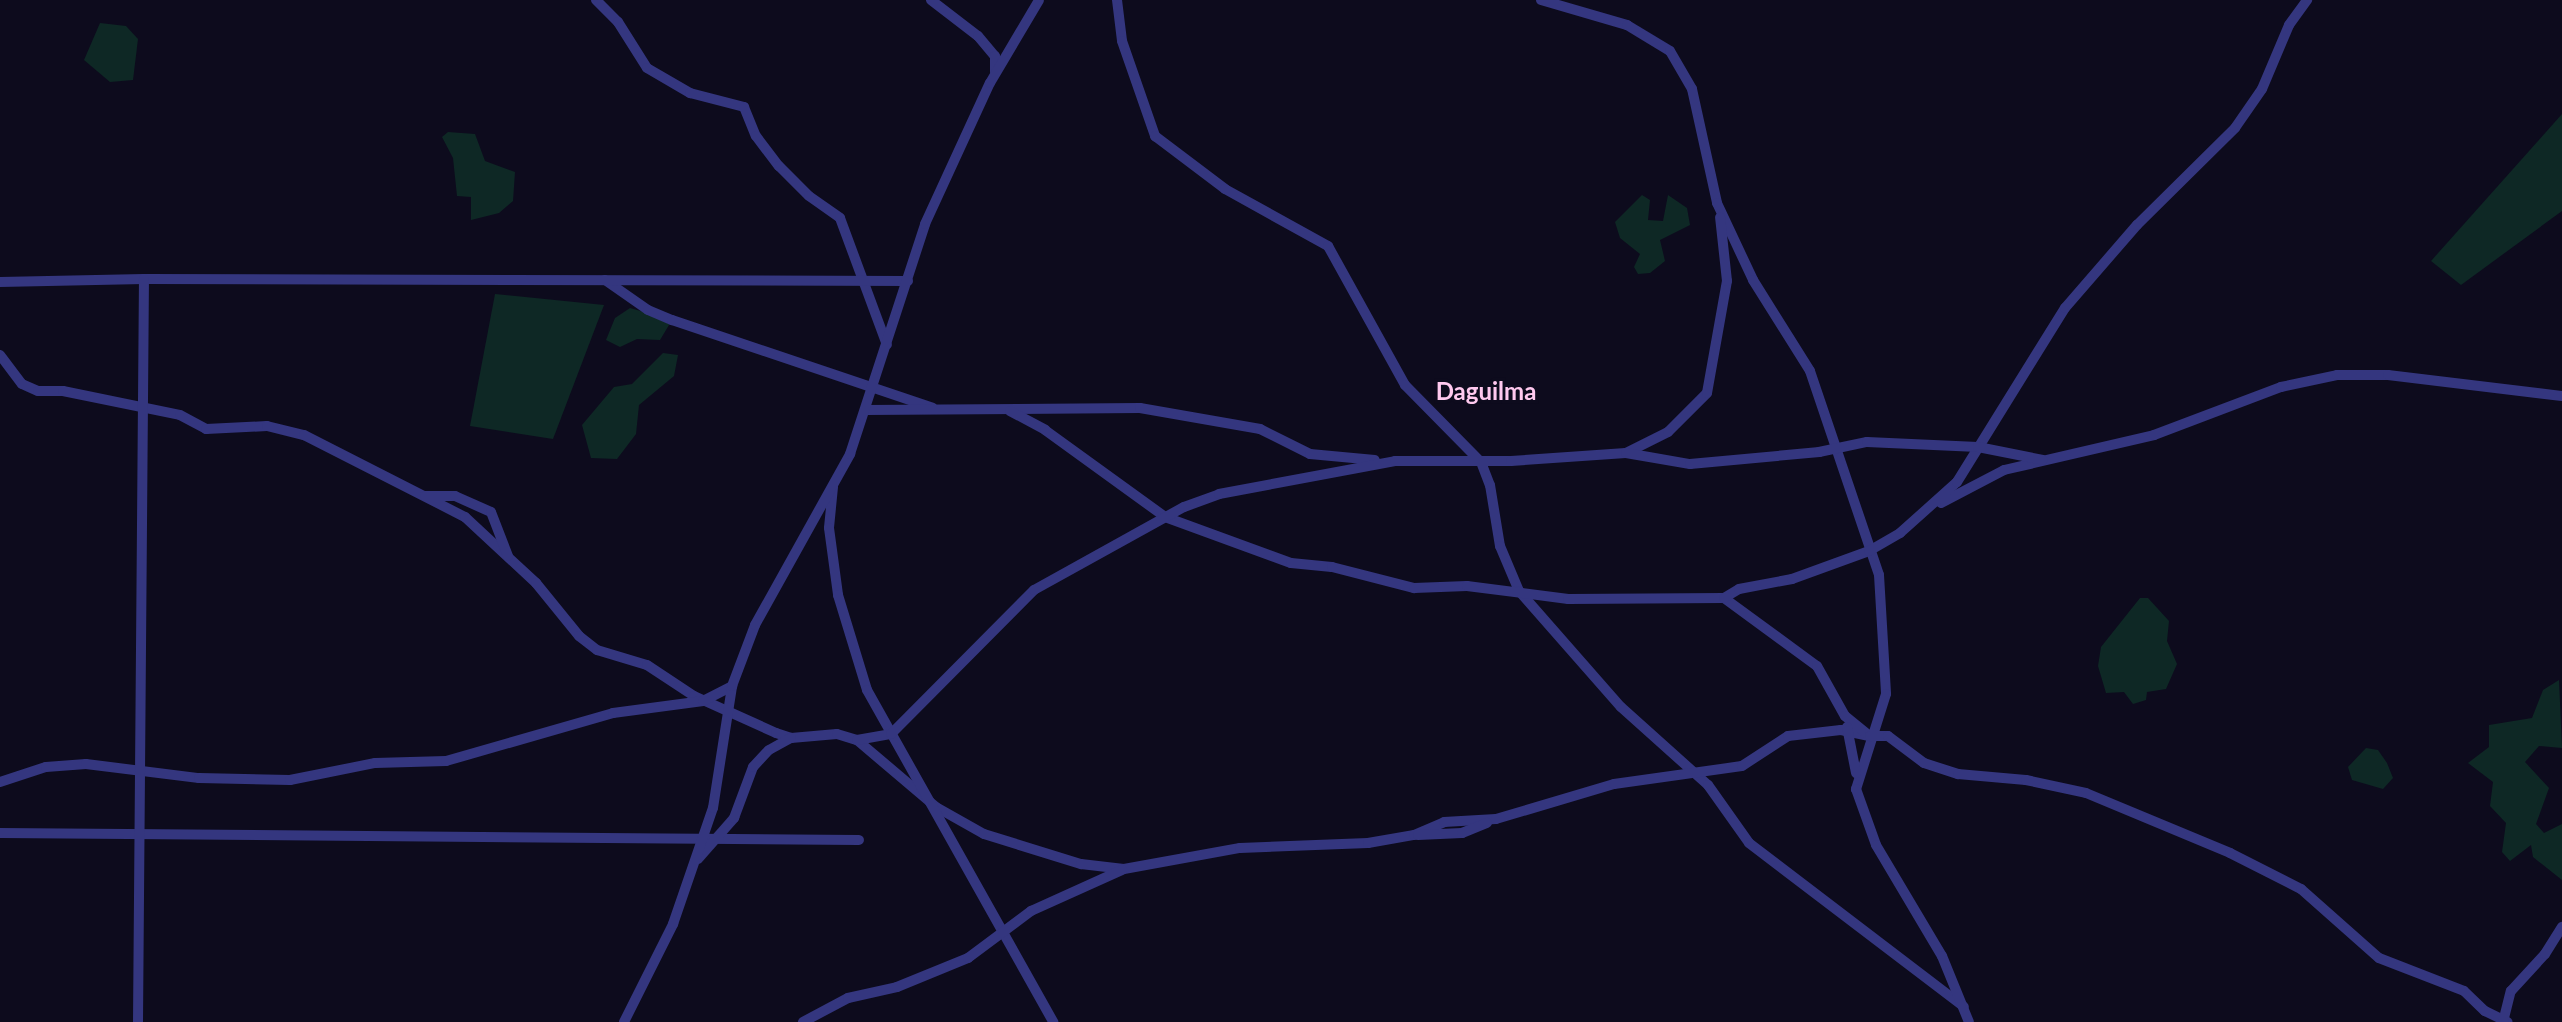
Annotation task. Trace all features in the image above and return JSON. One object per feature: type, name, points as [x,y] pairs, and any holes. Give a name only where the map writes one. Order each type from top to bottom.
[{"type":"street","points":[[596,0],[618,22],[647,68],[690,93],[744,107],[756,136],[779,166],[809,196],[840,218],[887,345]]},
{"type":"street","points":[[932,0],[978,36],[995,57],[995,75]]},
{"type":"street","points":[[624,1022],[673,924],[713,808],[732,686],[755,625],[850,454],[925,224],[995,75],[1039,0]]},
{"type":"street","points":[[1116,0],[1122,41],[1154,136],[1225,189],[1328,246],[1405,385],[1482,461],[1490,485],[1500,546],[1519,591],[1621,707],[1697,774],[1736,820],[1749,843],[1964,1007]]},
{"type":"street","points":[[1541,0],[1626,25],[1670,51],[1692,89],[1717,203],[1727,281],[1714,375],[1707,393],[1668,432],[1626,453]]},
{"type":"street","points":[[1929,509],[1957,482],[2065,308],[2096,269],[2235,128],[2262,89],[2289,25],[2307,0]]},
{"type":"street","points":[[1717,203],[1753,280],[1810,371],[1879,575],[1887,662],[1886,694],[1870,736],[1856,789],[1876,845],[1942,956],[1969,1022]]},
{"type":"street","points":[[0,282],[144,279],[908,281]]},
{"type":"street","points":[[138,1022],[144,279]]},
{"type":"street","points":[[605,280],[672,320],[873,386],[942,412]]},
{"type":"street","points":[[0,355],[22,384],[38,391],[63,391],[180,415],[206,429],[267,426],[304,435],[465,517],[509,556],[579,636],[597,650],[646,664],[703,701],[791,738]]},
{"type":"street","points":[[1010,411],[1045,430],[1165,517],[1291,563],[1332,567],[1414,588],[1467,586],[1568,599],[1724,598],[1739,589],[1792,579],[1869,551],[1929,509],[2004,470],[2154,435],[2281,387],[2337,375],[2388,375],[2562,396]]},
{"type":"street","points":[[865,410],[942,412],[1140,408],[1248,425],[1310,454],[1395,461],[1482,461],[1626,453],[1690,464],[1836,449],[1867,442],[1978,447],[2043,460]]},
{"type":"street","points":[[857,740],[891,734],[1034,590],[1165,517],[1219,494],[1395,461]]},
{"type":"street","points":[[833,483],[829,528],[838,595],[867,690],[936,807],[1052,1022]]},
{"type":"street","points":[[422,496],[455,496],[491,512],[509,556]]},
{"type":"street","points":[[1724,598],[1817,666],[1855,726],[1870,736]]},
{"type":"street","points":[[0,782],[46,767],[139,769],[199,778],[290,780],[375,763],[446,761],[613,713],[703,701],[732,686]]},
{"type":"street","points":[[1841,707],[1858,779]]},
{"type":"street","points":[[803,1022],[848,998],[933,974],[1006,933],[1031,912],[1124,869],[1240,848],[1368,843],[1414,835],[1444,822],[1496,819],[1614,784],[1742,766],[1788,736],[1849,732],[1888,736],[1924,763],[1958,774],[2026,780],[2085,793],[2230,853],[2301,889],[2379,958],[2464,991],[2485,1011],[2505,1021],[2511,991],[2545,954],[2562,927]]},
{"type":"street","points":[[695,862],[734,818],[753,767],[769,750],[791,738],[837,734],[857,740],[936,807],[1011,846],[1081,864],[1124,869]]},
{"type":"street","points":[[0,834],[859,840]]},
{"type":"green space","points":[[100,23],[126,26],[138,39],[133,80],[110,82],[84,60]]},
{"type":"green space","points":[[2562,114],[2562,211],[2461,285],[2431,261]]},
{"type":"green space","points":[[448,132],[475,134],[485,161],[515,172],[513,201],[499,213],[471,220],[471,197],[457,196],[453,158],[442,137]]},
{"type":"green space","points":[[1642,195],[1650,200],[1648,220],[1663,221],[1668,195],[1687,208],[1690,225],[1660,240],[1665,261],[1650,273],[1638,274],[1634,267],[1640,254],[1620,238],[1615,222]]},
{"type":"green space","points":[[495,294],[604,305],[553,439],[470,426]]},
{"type":"green space","points":[[630,308],[672,320],[660,340],[637,339],[620,347],[606,340],[615,318]]},
{"type":"green space","points":[[663,353],[678,355],[674,376],[639,405],[636,434],[617,459],[591,458],[582,425],[614,387],[632,384]]},
{"type":"green space","points":[[2140,598],[2148,598],[2169,621],[2167,641],[2177,664],[2166,689],[2147,692],[2146,700],[2133,704],[2124,692],[2106,693],[2098,666],[2101,647]]},
{"type":"green space","points":[[2559,680],[2562,748],[2539,746],[2525,762],[2549,788],[2536,824],[2544,833],[2562,824],[2562,880],[2533,857],[2531,845],[2510,861],[2502,852],[2506,823],[2490,806],[2493,782],[2468,763],[2489,747],[2489,725],[2532,718],[2543,690]]},
{"type":"green space","points":[[2366,748],[2378,750],[2387,763],[2393,778],[2383,789],[2352,780],[2348,767]]},
{"type":"district","name":"Daguilma","points":[[1486,391]]}]
